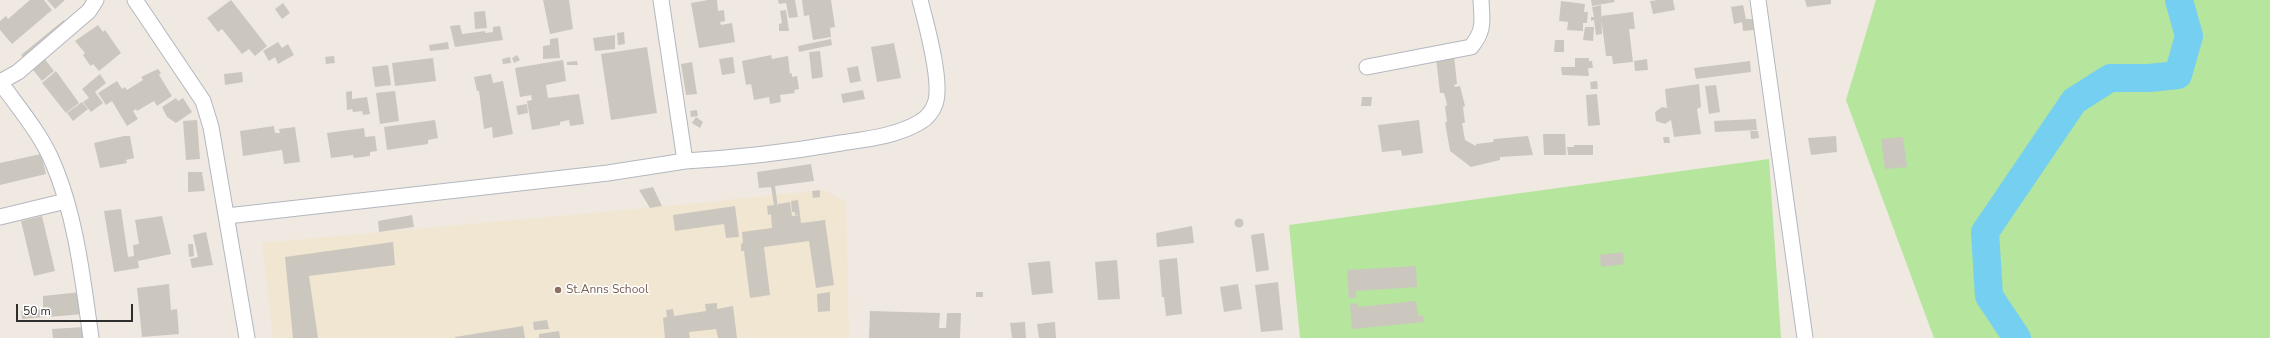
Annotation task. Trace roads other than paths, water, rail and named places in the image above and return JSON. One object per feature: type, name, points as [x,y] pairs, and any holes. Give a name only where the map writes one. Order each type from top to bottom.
[{"type":"street","points":[[91,338],[79,258],[66,201],[54,163],[0,82],[18,72],[89,11],[96,0]]},
{"type":"street","points":[[135,0],[203,101],[211,127],[247,338]]},
{"type":"street","points":[[661,0],[685,161]]},
{"type":"street","points":[[227,216],[608,173],[685,161],[740,158],[799,151],[889,134],[920,122],[929,115],[935,104],[938,93],[928,30],[920,0]]},
{"type":"street","points":[[1367,67],[1470,47],[1479,37],[1483,26],[1481,0]]},
{"type":"street","points":[[1758,0],[1805,338]]},
{"type":"street","points":[[0,217],[66,201]]},
{"type":"waterway","points":[[2017,338],[1989,296],[1985,232],[2074,101],[2110,78],[2149,78],[2178,75],[2189,36],[2179,0]]},
{"type":"place","name":"St.Anns School","points":[[558,290]]}]
